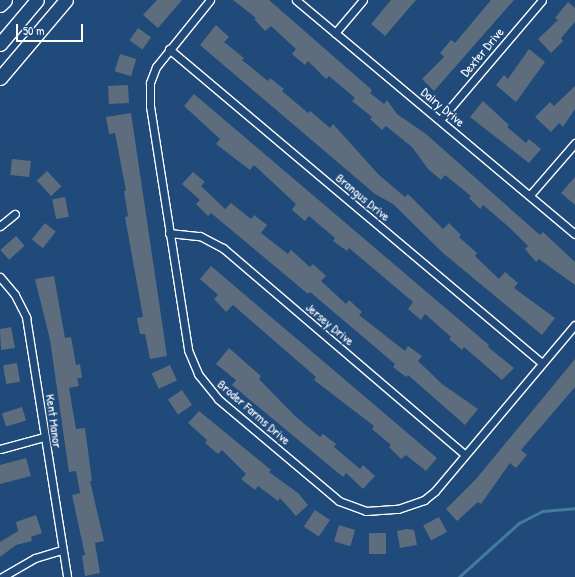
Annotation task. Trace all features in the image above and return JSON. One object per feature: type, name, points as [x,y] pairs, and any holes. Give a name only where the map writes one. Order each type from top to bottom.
[{"type":"highway","points":[[0,5],[5,0]]},
{"type":"highway","points":[[0,44],[37,0]]},
{"type":"highway","points":[[0,78],[66,0]]},
{"type":"street","name":"Broder Farms Drive","points":[[210,0],[156,67],[150,83],[150,106],[188,350],[198,374],[218,399],[339,501],[366,511],[381,512],[412,505],[435,491],[575,325]]},
{"type":"street","name":"Dairy Drive","points":[[296,0],[575,234]]},
{"type":"street","points":[[335,33],[363,0]]},
{"type":"street","name":"Dexter Drive","points":[[440,120],[542,0]]},
{"type":"street","name":"Brangus Drive","points":[[169,49],[542,363]]},
{"type":"street","points":[[530,196],[575,143]]},
{"type":"street","points":[[0,226],[15,214]]},
{"type":"street","name":"Jersey Drive","points":[[169,232],[200,236],[223,248],[465,455]]},
{"type":"street","name":"Kent Manor","points":[[0,276],[15,295],[26,317],[67,577]]},
{"type":"street","points":[[0,449],[44,437]]},
{"type":"street","points":[[2,577],[35,558],[62,550]]},
{"type":"building","points":[[157,0],[182,0],[158,28],[143,15]]},
{"type":"building","points":[[233,0],[269,0],[372,90],[370,93],[384,104],[387,100],[397,114],[426,134],[540,235],[543,232],[575,262],[575,285],[539,259],[536,262],[525,249],[528,246],[510,228],[483,205],[480,209],[469,198],[471,196],[445,175],[441,180],[428,169],[412,147],[386,126],[382,130],[370,119],[372,117],[352,101],[355,98],[329,76],[326,79],[308,61],[305,65],[292,54],[296,49],[271,26],[265,31],[254,19],[256,18]]},
{"type":"building","points":[[391,0],[416,0],[385,36],[371,24]]},
{"type":"building","points":[[491,0],[514,0],[434,91],[422,79],[444,57],[440,53],[451,40],[455,43]]},
{"type":"building","points":[[568,2],[575,8],[575,22],[561,38],[563,41],[551,53],[538,39],[558,20],[555,18]]},
{"type":"building","points":[[216,25],[229,37],[224,42],[244,58],[242,60],[268,81],[270,78],[284,89],[282,91],[308,113],[310,111],[330,128],[333,124],[379,175],[405,197],[408,194],[443,229],[449,223],[461,235],[459,237],[477,253],[475,256],[499,279],[505,272],[518,283],[514,288],[555,318],[542,335],[443,253],[393,204],[375,194],[200,45]]},
{"type":"building","points":[[138,28],[151,37],[143,49],[129,40]]},
{"type":"building","points":[[529,49],[545,62],[516,102],[496,85],[504,75],[508,79]]},
{"type":"building","points":[[120,54],[136,59],[131,76],[115,71]]},
{"type":"building","points":[[128,85],[129,103],[109,104],[108,86]]},
{"type":"building","points":[[575,86],[575,109],[563,127],[559,123],[551,132],[535,117],[550,102],[554,106]]},
{"type":"building","points":[[194,94],[489,345],[488,347],[514,368],[502,380],[464,347],[462,350],[449,339],[451,337],[425,314],[421,320],[408,309],[413,302],[349,248],[347,251],[333,241],[335,238],[309,216],[305,221],[292,210],[296,204],[254,165],[250,170],[216,144],[220,139],[184,106]]},
{"type":"building","points":[[483,101],[509,125],[507,127],[526,143],[529,139],[541,149],[529,163],[470,117]]},
{"type":"building","points":[[131,113],[167,356],[150,359],[145,334],[140,334],[137,318],[143,317],[125,217],[128,216],[124,191],[126,191],[115,133],[109,134],[106,117]]},
{"type":"building","points":[[12,159],[31,161],[29,177],[10,175]]},
{"type":"building","points":[[47,171],[61,186],[51,196],[37,181]]},
{"type":"building","points":[[193,172],[205,182],[201,186],[225,209],[231,203],[251,219],[254,215],[267,225],[261,233],[288,254],[291,250],[310,267],[313,264],[326,276],[321,281],[346,304],[349,300],[362,312],[359,315],[405,351],[408,346],[422,356],[418,361],[442,384],[478,409],[465,425],[408,375],[406,377],[393,367],[395,364],[310,292],[308,294],[211,213],[208,216],[196,204],[200,200],[182,184]]},
{"type":"building","points":[[575,177],[575,205],[561,193]]},
{"type":"building","points":[[65,197],[69,217],[56,219],[52,199]]},
{"type":"building","points":[[45,223],[56,232],[43,248],[32,239]]},
{"type":"building","points":[[16,236],[25,246],[9,260],[0,250]]},
{"type":"building","points":[[211,266],[437,458],[426,471],[406,455],[401,459],[389,447],[391,445],[372,429],[374,426],[314,380],[316,377],[233,305],[226,312],[214,299],[218,295],[200,279]]},
{"type":"building","points":[[54,276],[65,338],[71,337],[76,365],[80,364],[82,378],[77,378],[79,386],[69,388],[76,429],[85,428],[92,481],[90,481],[104,541],[95,543],[100,573],[85,576],[82,556],[85,555],[72,495],[80,493],[76,471],[69,472],[50,340],[35,279]]},
{"type":"building","points":[[11,327],[15,348],[1,350],[0,329]]},
{"type":"building","points":[[229,348],[261,376],[259,379],[295,416],[320,437],[323,434],[336,444],[334,447],[360,469],[363,465],[375,476],[363,489],[346,473],[343,477],[232,385],[236,380],[216,364]]},
{"type":"building","points":[[575,359],[575,387],[521,450],[527,455],[516,468],[510,463],[481,504],[478,502],[457,521],[446,509],[476,479]]},
{"type":"building","points":[[17,363],[20,382],[6,384],[3,365]]},
{"type":"building","points":[[170,365],[177,381],[159,389],[152,373]]},
{"type":"building","points":[[182,390],[192,405],[178,414],[168,400]]},
{"type":"building","points":[[22,407],[26,420],[6,427],[2,413]]},
{"type":"building","points":[[199,411],[271,470],[269,472],[298,493],[308,505],[296,516],[280,498],[278,501],[258,486],[255,490],[241,479],[246,474],[222,450],[218,454],[205,443],[207,440],[188,423]]},
{"type":"building","points":[[26,458],[31,476],[0,484],[0,465]]},
{"type":"building","points":[[315,510],[330,520],[319,537],[304,527]]},
{"type":"building","points":[[36,515],[42,533],[31,537],[32,541],[16,545],[0,557],[0,542],[18,531],[16,522]]},
{"type":"building","points":[[439,517],[447,532],[431,540],[423,525]]},
{"type":"building","points":[[339,525],[355,530],[350,546],[334,541]]},
{"type":"building","points":[[407,529],[414,530],[417,545],[400,548],[397,531]]},
{"type":"building","points":[[369,533],[386,533],[386,554],[369,554]]},
{"type":"waterway","points":[[459,577],[519,523],[543,511],[575,508]]}]
